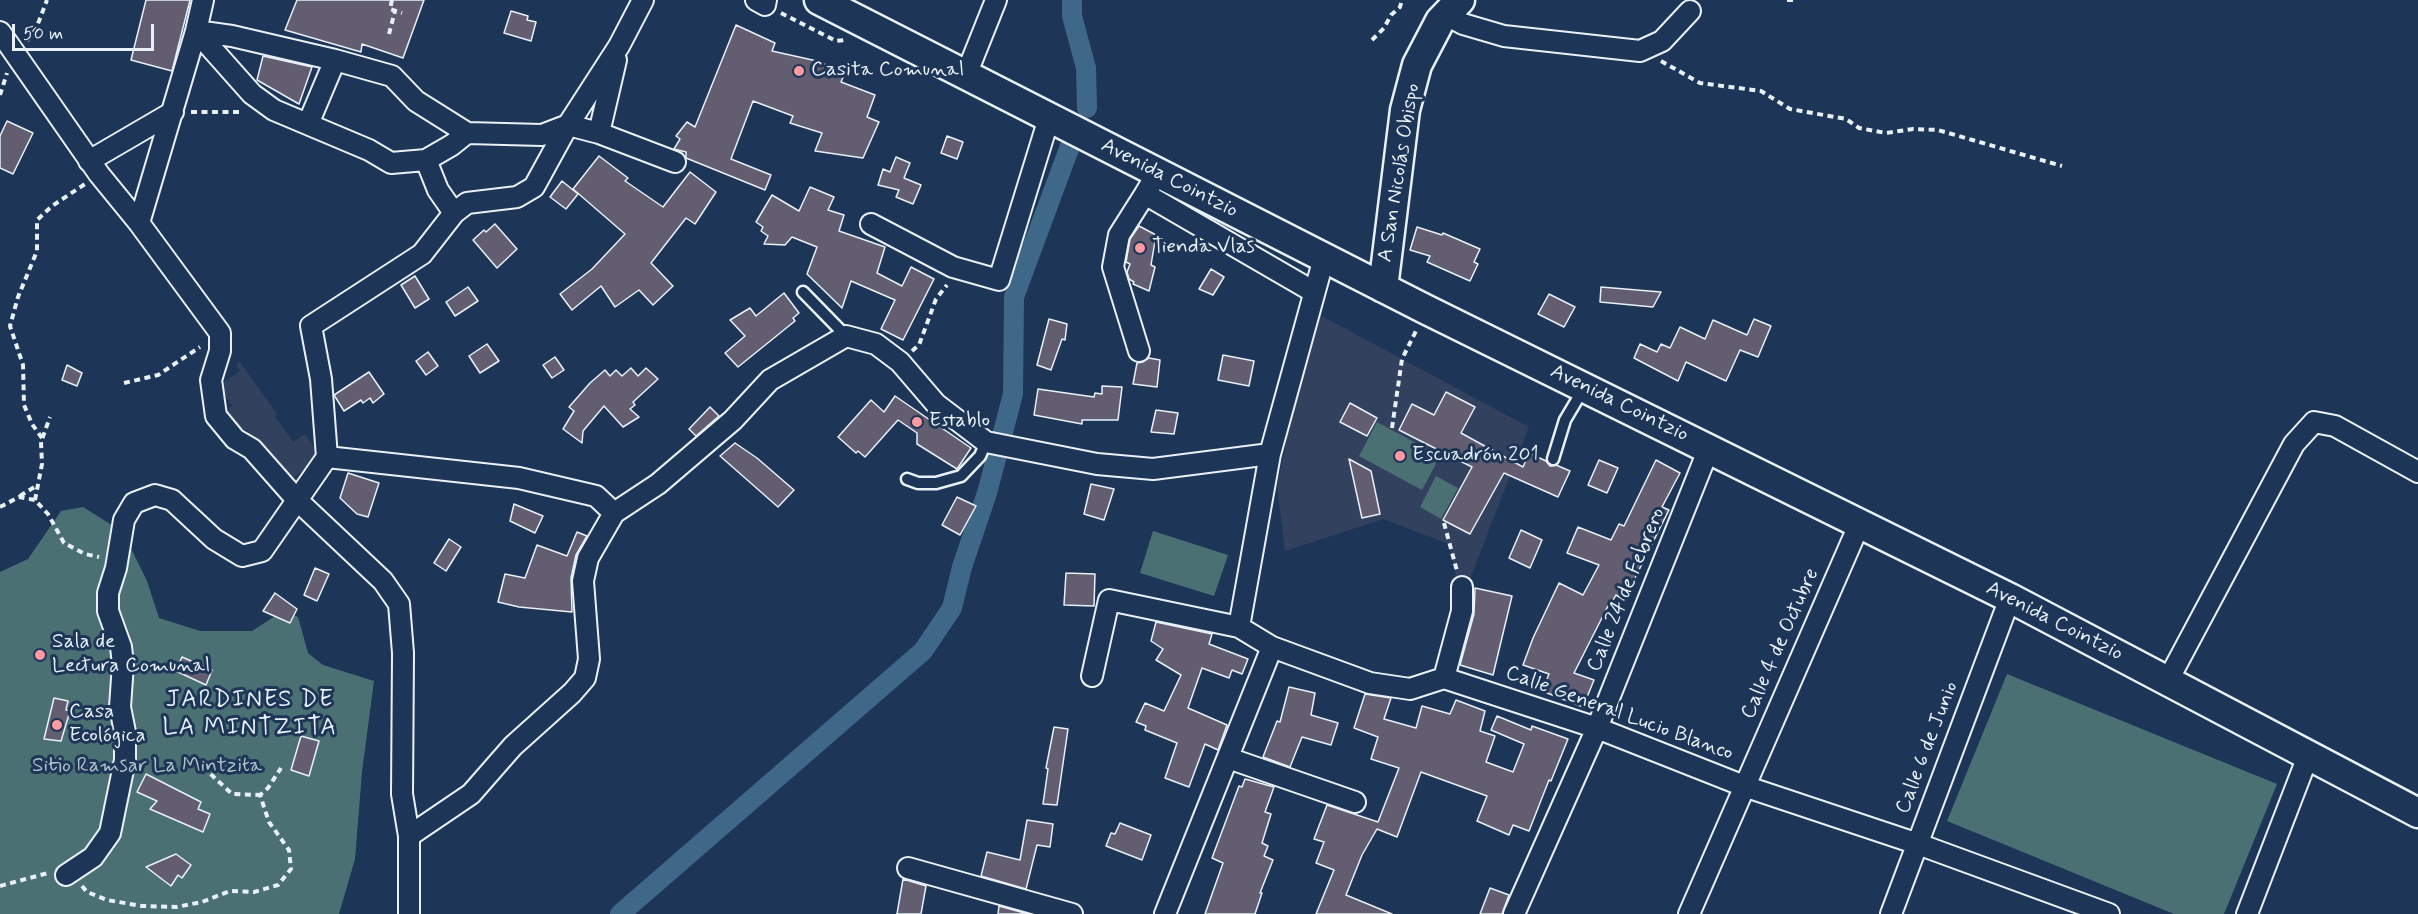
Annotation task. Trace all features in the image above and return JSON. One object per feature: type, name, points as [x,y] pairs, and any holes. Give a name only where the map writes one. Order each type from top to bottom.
[{"type":"main road","name":"Avenida Cointzio","points":[[819,0],[1049,118],[1151,184],[1324,258],[1709,448],[1859,525],[2010,598],[2418,813]]},
{"type":"main road","name":"A San Nicolás Obispo","points":[[1383,288],[1405,110],[1417,65],[1440,21],[1453,7]]},
{"type":"street","points":[[139,223],[173,112],[203,0]]},
{"type":"street","points":[[66,875],[93,857],[110,833],[125,760],[125,732],[120,707],[123,664],[108,611],[108,593],[118,554],[123,520],[134,503],[155,495],[172,500],[214,539],[242,556],[262,551],[327,457],[321,378],[311,326],[422,254],[454,213],[467,202],[517,197],[534,187],[568,125],[619,45],[643,0]]},
{"type":"street","points":[[756,0],[765,5],[766,0]]},
{"type":"street","points":[[966,75],[996,0]]},
{"type":"street","points":[[1453,7],[1463,24],[1504,36],[1640,51],[1662,40],[1690,11]]},
{"type":"street","points":[[196,31],[231,36],[336,60],[392,76],[416,101],[467,133],[542,135],[568,125],[599,133],[675,162]]},
{"type":"street","points":[[196,31],[252,94],[274,110],[369,150],[391,163],[426,160],[467,133]]},
{"type":"street","points":[[0,32],[94,167],[139,223],[220,333],[220,351],[211,380],[216,416],[235,439],[252,449],[297,500],[383,580],[399,604],[403,653],[402,794],[409,836],[409,914]]},
{"type":"street","points":[[599,133],[619,45]]},
{"type":"street","points":[[308,124],[336,60]]},
{"type":"street","points":[[94,167],[173,112]]},
{"type":"street","points":[[871,224],[953,267],[999,280],[1049,118]]},
{"type":"street","points":[[426,160],[438,190],[454,213]]},
{"type":"street","points":[[1139,351],[1113,267],[1119,235],[1151,184],[1314,292]]},
{"type":"street","points":[[1239,627],[1270,453],[1324,258]]},
{"type":"street","points":[[409,836],[471,794],[513,746],[585,678],[589,659],[582,581],[588,558],[614,513],[658,484],[733,420],[770,380],[846,336],[876,344],[900,362],[936,404],[994,443],[1097,464],[1153,469],[1270,453]]},
{"type":"street","points":[[2167,682],[2294,444],[2314,422],[2335,426],[2418,472]]},
{"type":"street","name":"Calle 24 de Febrero","points":[[1514,914],[1597,728],[1709,448]]},
{"type":"street","points":[[327,457],[519,478],[596,496],[614,513]]},
{"type":"street","name":"Calle 4 de Octubre","points":[[1689,914],[1859,525]]},
{"type":"street","points":[[1092,676],[1109,600],[1239,627],[1272,647],[1370,683],[1410,689],[1444,678],[1462,610],[1462,587]]},
{"type":"street","name":"Calle 6 de Junio","points":[[1891,914],[2010,598]]},
{"type":"street","points":[[1165,914],[1272,647]]},
{"type":"street","name":"Calle General Lucio Blanco","points":[[1444,678],[1597,728],[1744,786],[1918,844],[2109,914]]},
{"type":"street","points":[[2247,914],[2308,756]]},
{"type":"street","points":[[1228,758],[1355,802]]},
{"type":"street","points":[[908,868],[1071,914]]},
{"type":"lane","points":[[802,292],[846,336]]},
{"type":"lane","points":[[1553,459],[1565,420],[1584,387]]},
{"type":"lane","points":[[907,479],[918,483],[936,483],[961,476],[994,443]]},
{"type":"path","points":[[16,57],[36,29],[47,0]]},
{"type":"path","points":[[392,0],[390,9],[402,13]]},
{"type":"path","points":[[1372,40],[1400,7],[1402,0]]},
{"type":"path","points":[[1786,0],[1793,0]]},
{"type":"path","points":[[388,34],[395,11]]},
{"type":"path","points":[[1640,51],[1700,83],[1761,91],[1790,109],[1846,119],[1859,128],[1886,133],[1912,129],[1938,130],[2062,166]]},
{"type":"path","points":[[0,95],[5,78]]},
{"type":"path","points":[[173,112],[274,110]]},
{"type":"path","points":[[42,438],[32,424],[24,405],[23,364],[10,326],[18,297],[37,251],[37,220],[94,167]]},
{"type":"path","points":[[900,362],[919,345],[936,299],[954,276],[977,272]]},
{"type":"path","points":[[1392,428],[1402,359],[1425,309]]},
{"type":"path","points":[[124,383],[158,375],[220,333]]},
{"type":"path","points":[[35,500],[42,464],[42,438],[51,417]]},
{"type":"path","points":[[0,507],[37,486]]},
{"type":"path","points":[[19,497],[35,500],[48,514],[64,543],[85,554],[103,558],[118,554]]},
{"type":"path","points":[[1444,523],[1462,587]]},
{"type":"path","points":[[202,767],[232,794],[260,795],[268,788],[281,768]]},
{"type":"path","points":[[1,884],[48,873],[66,875],[76,880],[87,892],[107,900],[142,906],[176,907],[202,902],[230,891],[254,892],[278,885],[291,869],[289,850],[269,822],[260,795]]},
{"type":"shaded area","name":"Escuadrón 201","points":[[1314,312],[1529,427],[1466,589],[1458,586],[1449,544],[1383,519],[1285,551],[1277,486]]},
{"type":"shaded area","points":[[240,362],[277,414],[275,416],[293,442],[305,434],[319,454],[309,461],[311,465],[285,484],[246,429],[238,434],[223,413],[232,406],[218,386],[240,371],[236,364]]},
{"type":"green space","points":[[1377,422],[1440,456],[1422,490],[1359,456]]},
{"type":"green space","points":[[1436,476],[1458,488],[1441,519],[1420,507]]},
{"type":"green space","name":"Sitio Ramsar La Mintzita","points":[[83,507],[123,532],[147,581],[159,618],[200,631],[252,631],[283,611],[298,617],[308,653],[323,665],[374,681],[362,772],[355,859],[339,914],[0,914],[0,572],[28,559],[61,511]]},
{"type":"green space","points":[[1153,531],[1228,555],[1214,596],[1140,573]]},
{"type":"green space","points":[[2007,674],[2277,784],[2224,914],[2174,914],[1947,821]]},
{"type":"building","points":[[146,0],[190,0],[172,71],[131,60]]},
{"type":"building","points":[[297,0],[424,0],[403,58],[362,44],[361,52],[285,30]]},
{"type":"building","points":[[511,11],[528,16],[527,20],[536,22],[531,41],[504,33]]},
{"type":"building","points":[[736,25],[775,43],[772,51],[817,61],[845,73],[841,82],[875,95],[867,117],[879,122],[863,158],[815,151],[822,133],[790,123],[793,116],[753,101],[731,159],[771,175],[765,190],[686,158],[686,152],[674,149],[680,139],[676,136],[687,122],[695,127]]},
{"type":"building","points":[[263,56],[312,67],[299,104],[257,80]]},
{"type":"building","points":[[7,121],[33,133],[13,174],[0,168],[0,136]]},
{"type":"building","points":[[947,136],[963,142],[957,159],[941,153]]},
{"type":"building","points":[[599,156],[628,178],[625,181],[663,207],[690,172],[716,192],[695,224],[686,218],[651,263],[673,286],[653,305],[639,290],[615,307],[601,286],[572,310],[560,294],[592,269],[625,234],[573,189]]},
{"type":"building","points":[[896,157],[910,163],[904,178],[921,185],[913,204],[896,197],[899,190],[878,185],[883,169],[890,172]]},
{"type":"building","points":[[562,181],[578,194],[566,209],[550,197]]},
{"type":"building","points":[[810,187],[834,197],[828,210],[844,215],[839,231],[885,247],[877,273],[902,286],[911,267],[934,279],[903,340],[881,329],[895,300],[851,281],[842,308],[807,274],[817,247],[792,237],[785,245],[764,244],[768,236],[761,231],[763,227],[756,222],[772,195],[799,211]]},
{"type":"building","points":[[495,224],[517,249],[497,268],[473,240]]},
{"type":"building","name":"Tienda Vlas","points":[[1139,226],[1156,235],[1151,265],[1155,267],[1149,291],[1133,284],[1127,272],[1130,264],[1126,262],[1130,239]]},
{"type":"building","points":[[1417,227],[1442,235],[1443,233],[1480,249],[1474,262],[1478,264],[1470,281],[1427,262],[1430,256],[1410,250]]},
{"type":"building","points":[[1211,269],[1224,277],[1213,295],[1199,289]]},
{"type":"building","points":[[415,276],[429,299],[415,308],[401,285]]},
{"type":"building","points":[[468,287],[478,301],[455,316],[446,302]]},
{"type":"building","points":[[1601,287],[1661,292],[1653,307],[1600,302]]},
{"type":"building","points":[[784,293],[799,313],[793,318],[795,321],[738,367],[725,353],[745,336],[730,320],[750,308],[756,316]]},
{"type":"building","points":[[1549,294],[1575,307],[1564,327],[1538,314]]},
{"type":"building","points":[[1049,319],[1067,324],[1065,340],[1062,339],[1051,370],[1037,365]]},
{"type":"building","points":[[1754,319],[1771,326],[1758,357],[1740,350],[1726,381],[1686,362],[1678,381],[1634,358],[1640,344],[1657,352],[1661,344],[1670,348],[1680,327],[1705,339],[1713,320],[1747,335]]},
{"type":"building","points":[[487,344],[499,361],[480,373],[469,356]]},
{"type":"building","points":[[428,352],[438,366],[426,375],[416,361]]},
{"type":"building","points":[[1223,355],[1254,361],[1249,386],[1218,380]]},
{"type":"building","points":[[555,357],[564,370],[552,378],[543,365]]},
{"type":"building","points":[[1149,358],[1160,360],[1157,387],[1133,384],[1137,363]]},
{"type":"building","points":[[67,365],[82,373],[77,386],[62,380]]},
{"type":"building","points":[[631,368],[638,376],[646,368],[658,379],[633,402],[635,405],[630,409],[639,417],[623,427],[604,406],[583,431],[582,443],[563,429],[574,411],[569,407],[590,383],[605,370],[610,376],[616,370],[622,376]]},
{"type":"building","points":[[369,372],[384,394],[373,403],[370,398],[363,403],[361,400],[344,411],[334,395]]},
{"type":"building","points":[[1102,386],[1122,387],[1118,420],[1082,420],[1082,424],[1034,415],[1038,389],[1094,397],[1095,393],[1102,394]]},
{"type":"building","points":[[1446,392],[1475,407],[1461,433],[1523,467],[1529,453],[1546,461],[1550,466],[1556,465],[1570,471],[1558,497],[1504,473],[1470,534],[1443,520],[1472,467],[1399,430],[1412,404],[1434,415]]},
{"type":"building","points":[[895,396],[971,448],[957,469],[917,444],[917,433],[898,420],[865,457],[858,451],[856,453],[838,437],[871,400],[884,412]]},
{"type":"building","points":[[1350,403],[1377,418],[1367,436],[1340,422]]},
{"type":"building","points":[[710,407],[719,416],[696,436],[689,429]]},
{"type":"building","points":[[1156,410],[1178,413],[1174,434],[1151,432]]},
{"type":"building","points":[[735,443],[757,458],[794,490],[778,507],[720,456]]},
{"type":"building","points":[[1349,459],[1371,471],[1380,514],[1362,518]]},
{"type":"building","points":[[1599,460],[1618,468],[1607,493],[1588,485]]},
{"type":"building","points":[[1656,460],[1680,473],[1662,507],[1669,510],[1624,600],[1616,595],[1610,602],[1574,673],[1594,680],[1583,707],[1542,691],[1549,674],[1523,665],[1533,638],[1559,583],[1583,595],[1599,565],[1567,553],[1578,527],[1611,540],[1619,524],[1624,526]]},
{"type":"building","points":[[348,473],[379,483],[368,517],[357,514],[340,498]]},
{"type":"building","points":[[1091,484],[1114,489],[1104,520],[1084,514]]},
{"type":"building","points":[[957,497],[976,506],[960,535],[942,525]]},
{"type":"building","points":[[514,504],[543,516],[535,533],[510,521]]},
{"type":"building","points":[[1521,530],[1542,540],[1530,568],[1509,558]]},
{"type":"building","points":[[577,532],[587,536],[576,555],[571,578],[572,612],[519,607],[498,602],[505,574],[525,578],[537,545],[567,556]]},
{"type":"building","points":[[449,539],[461,547],[446,571],[434,563]]},
{"type":"building","points":[[315,568],[329,574],[317,601],[304,595]]},
{"type":"building","points":[[1066,573],[1095,574],[1094,606],[1064,605]]},
{"type":"building","points":[[1475,588],[1512,596],[1493,675],[1460,665],[1474,614]]},
{"type":"building","points":[[275,593],[297,609],[290,623],[263,611]]},
{"type":"building","points":[[1156,622],[1212,634],[1209,644],[1248,659],[1242,674],[1232,670],[1229,678],[1202,668],[1188,708],[1227,725],[1218,750],[1205,744],[1189,787],[1165,778],[1177,743],[1145,730],[1146,726],[1136,722],[1145,703],[1164,711],[1181,675],[1156,660],[1163,649],[1151,641]]},
{"type":"building","points":[[182,657],[212,670],[206,685],[176,671]]},
{"type":"building","points":[[1289,687],[1315,693],[1311,715],[1338,723],[1331,745],[1302,737],[1290,767],[1263,757],[1277,721],[1280,722]]},
{"type":"building","points":[[1365,694],[1391,698],[1384,719],[1416,728],[1422,706],[1450,714],[1456,700],[1485,711],[1480,731],[1495,736],[1486,762],[1513,772],[1524,744],[1491,730],[1497,716],[1531,730],[1532,726],[1568,739],[1529,831],[1513,825],[1509,835],[1477,821],[1487,796],[1421,772],[1397,837],[1377,829],[1362,855],[1346,895],[1392,914],[1316,914],[1334,870],[1316,863],[1324,842],[1314,839],[1327,805],[1378,822],[1399,768],[1371,759],[1378,737],[1354,728]]},
{"type":"building","name":"Casa Ecológica","points":[[54,698],[68,701],[66,710],[70,711],[61,741],[44,739]]},
{"type":"building","points":[[1054,727],[1068,729],[1057,805],[1043,804],[1048,769],[1046,768]]},
{"type":"building","points":[[301,736],[319,741],[309,776],[291,770]]},
{"type":"building","points":[[146,774],[201,802],[198,809],[210,814],[203,832],[150,809],[157,801],[137,792]]},
{"type":"building","points":[[1245,779],[1274,787],[1265,812],[1271,814],[1262,843],[1268,846],[1264,856],[1273,860],[1260,893],[1262,893],[1255,914],[1205,914],[1223,863],[1212,858],[1239,786],[1242,787]]},
{"type":"building","points":[[1027,820],[1053,824],[1050,847],[1037,845],[1026,889],[981,876],[987,852],[1020,860]]},
{"type":"building","points":[[1120,823],[1151,835],[1142,860],[1106,846],[1111,833],[1115,834]]},
{"type":"building","points":[[176,854],[191,865],[182,878],[178,875],[171,886],[146,867]]},
{"type":"building","points":[[903,879],[926,886],[921,914],[897,914]]},
{"type":"building","points":[[1490,888],[1509,895],[1502,914],[1480,914]]},
{"type":"building","points":[[999,906],[1028,914],[998,914]]},
{"type":"waterway","points":[[1072,0],[1072,16],[1086,68],[1087,108]]},
{"type":"waterway","points":[[620,914],[923,651],[952,608],[962,567],[987,493],[1013,394],[1014,297],[1073,138]]},
{"type":"place","name":"Casita Comunal","points":[[799,71]]},
{"type":"place","name":"Tienda Vlas","points":[[1140,248]]},
{"type":"place","name":"Establo","points":[[917,422]]},
{"type":"place","name":"Escuadrón 201","points":[[1400,456]]},
{"type":"place","name":"Sala de Lectura Comunal","points":[[40,655]]},
{"type":"place","name":"Casa Ecológica","points":[[57,725]]},
{"type":"district","name":"JARDINES DE LA MINTZITA","points":[[250,715]]}]
